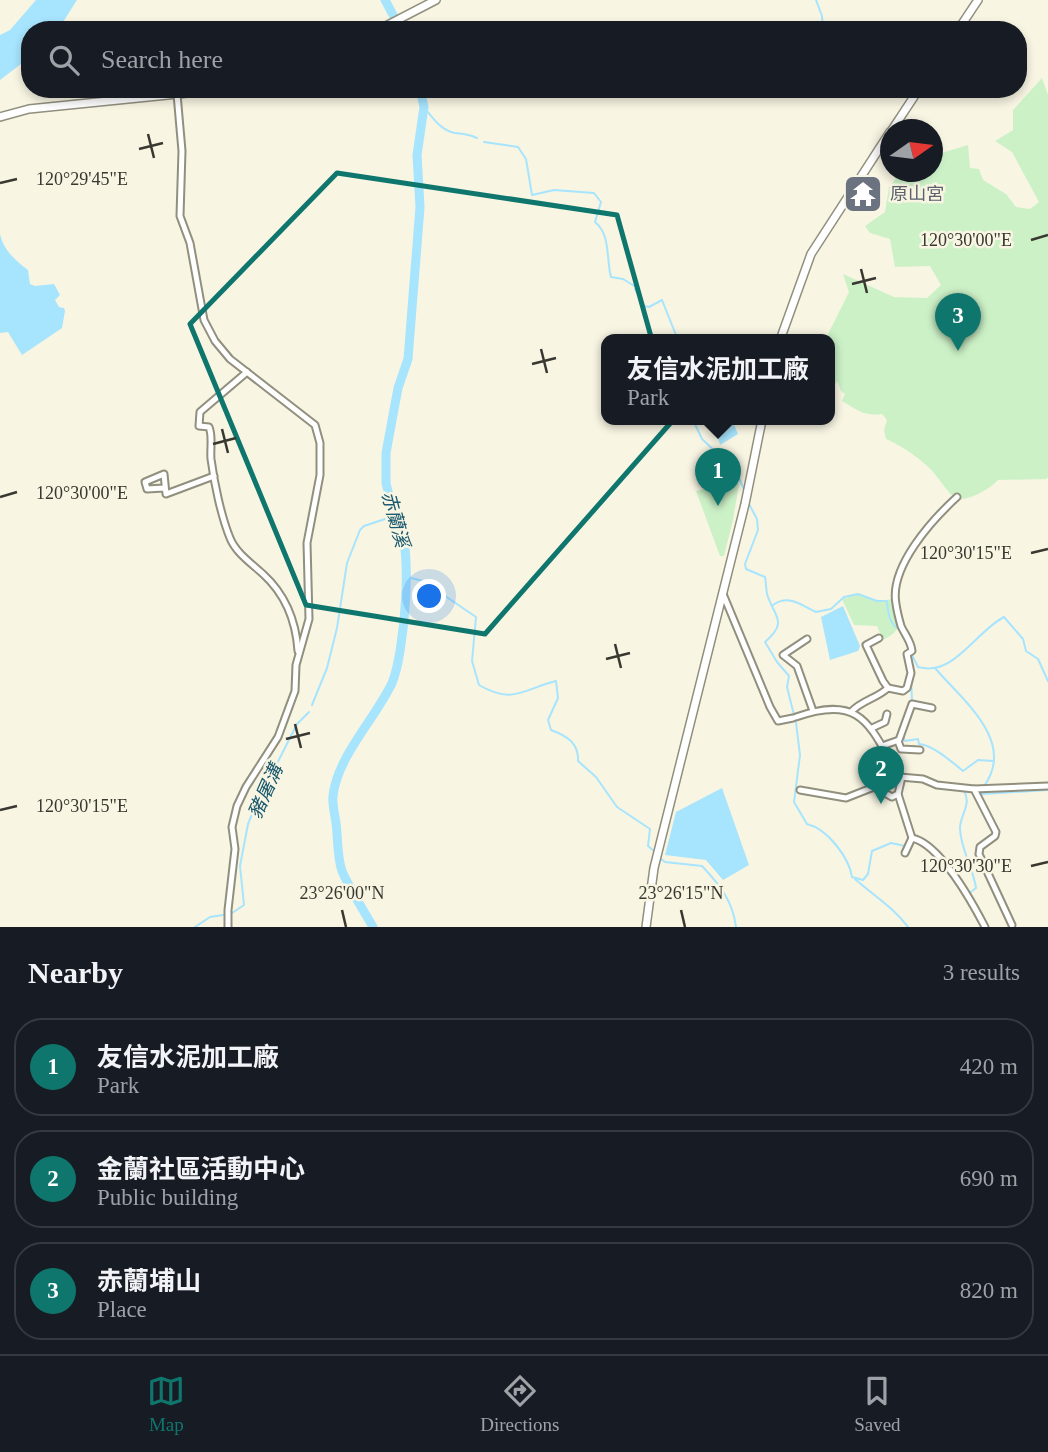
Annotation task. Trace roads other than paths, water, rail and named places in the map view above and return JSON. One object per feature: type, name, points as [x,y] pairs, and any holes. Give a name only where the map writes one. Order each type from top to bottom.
[{"type":"street","points":[[395,21],[436,0]]},
{"type":"street","points":[[964,21],[978,0]]},
{"type":"street","points":[[0,117],[30,109],[138,98]]},
{"type":"street","points":[[177,98],[182,151],[180,216],[190,243],[204,320],[215,341],[230,359],[315,425],[320,443],[320,475],[307,543],[310,619],[299,654],[295,691],[278,737],[237,806],[232,827],[235,849],[228,927]]},
{"type":"street","points":[[899,119],[913,98]]},
{"type":"street","points":[[782,334],[811,254],[880,148]]},
{"type":"street","points":[[247,372],[200,412],[199,426],[209,427],[212,433],[209,442],[214,476],[229,536],[235,548],[273,584],[295,623],[299,654]]},
{"type":"street","points":[[646,927],[654,869],[723,594],[761,425]]},
{"type":"street","points":[[164,488],[166,494],[214,476]]},
{"type":"street","points":[[878,638],[866,645],[888,688],[903,691],[907,688],[911,673],[907,654],[912,651],[912,645],[902,627],[895,596],[900,574],[924,532],[957,497]]},
{"type":"street","points":[[723,594],[778,721],[813,711],[844,709],[872,728],[902,777],[898,794],[912,838],[905,853]]},
{"type":"street","points":[[807,639],[783,655],[797,666],[813,711]]},
{"type":"street","points":[[851,712],[859,703],[878,697],[888,688]]},
{"type":"street","points":[[920,750],[901,748],[898,741],[912,704],[932,708]]},
{"type":"street","points":[[872,728],[885,722],[887,714]]},
{"type":"street","points":[[882,746],[898,741]]},
{"type":"street","points":[[902,777],[923,779],[937,785],[974,789],[1048,786]]},
{"type":"street","points":[[800,790],[846,798],[874,788],[892,797],[898,794]]},
{"type":"street","points":[[974,789],[996,832],[995,836],[980,847],[979,854],[1012,925]]},
{"type":"street","points":[[912,838],[919,839],[933,850],[970,899],[985,927]]},
{"type":"water","points":[[36,0],[77,0],[64,21],[21,21],[21,64],[0,80],[0,35],[10,30]]},
{"type":"water","points":[[0,234],[14,259],[28,270],[30,284],[54,284],[60,295],[55,300],[65,311],[62,328],[22,355],[8,332],[0,333]]},
{"type":"water","points":[[706,425],[734,425],[738,434],[720,445],[716,431]]},
{"type":"water","points":[[843,606],[860,646],[858,651],[830,660],[821,617]]},
{"type":"water","points":[[722,788],[749,865],[723,880],[706,860],[665,855],[676,812]]},
{"type":"waterway","name":"赤蘭溪","points":[[385,0],[396,21]]},
{"type":"waterway","points":[[816,0],[822,21]]},
{"type":"waterway","name":"豬屠溝","points":[[373,927],[342,871],[333,799],[336,781],[349,753],[392,683],[404,624],[405,547],[386,483],[386,453],[398,388],[408,359],[420,207],[417,155],[424,107],[422,98]]},
{"type":"waterway","points":[[424,107],[445,130],[477,138]]},
{"type":"waterway","points":[[484,142],[518,147],[526,159],[532,195],[554,190],[594,193],[601,202],[595,222],[606,240],[611,277],[623,279],[636,287],[644,306],[649,307],[662,300],[676,334]]},
{"type":"waterway","points":[[695,425],[702,439],[736,471],[745,492]]},
{"type":"waterway","points":[[749,504],[757,519],[758,530],[745,564],[746,569],[765,577],[767,594],[778,619],[776,629],[765,642],[789,676],[787,687],[800,755],[794,802],[807,824],[822,832],[836,845],[847,861],[852,877],[863,880],[868,874],[872,851],[891,843],[905,846]]},
{"type":"waterway","name":"豬屠溝","points":[[312,705],[327,668],[337,628],[347,563],[360,530],[364,526],[394,516]]},
{"type":"waterway","points":[[407,577],[423,581],[476,617],[472,661],[479,685],[510,695],[556,681],[558,698],[548,720],[551,730],[571,741],[578,761],[596,777],[617,807],[650,829],[648,846],[655,852]]},
{"type":"waterway","points":[[773,605],[784,600],[816,612],[831,609],[844,597],[858,594],[877,601],[887,601],[891,621],[900,630]]},
{"type":"waterway","points":[[912,655],[918,667],[943,666],[1004,617],[1023,639],[1026,651],[1038,659],[1048,681]]},
{"type":"waterway","points":[[935,668],[971,707],[990,737],[994,753],[992,769],[984,786]]},
{"type":"waterway","points":[[911,678],[912,701]]},
{"type":"waterway","points":[[909,721],[912,710]]},
{"type":"waterway","name":"豬屠溝","points":[[232,913],[244,905],[240,866],[248,824],[297,724],[309,712]]},
{"type":"waterway","points":[[903,736],[905,741],[918,739],[919,744],[936,751],[963,771],[978,760],[993,761]]},
{"type":"waterway","points":[[967,895],[976,888],[960,828],[967,800],[964,791],[983,794],[1048,790]]},
{"type":"waterway","points":[[661,859],[665,862],[702,866],[724,894],[732,909],[736,927]]},
{"type":"waterway","points":[[855,879],[908,927]]},
{"type":"waterway","name":"豬屠溝","points":[[195,927],[210,917],[223,915]]},
{"type":"place","name":"原山宮","points":[[863,194]]},
{"type":"place","name":"赤蘭埔山","points":[[958,351]]},
{"type":"place","name":"友信水泥加工廠","points":[[718,506]]},
{"type":"place","name":"金蘭社區活動中心","points":[[881,804]]}]
